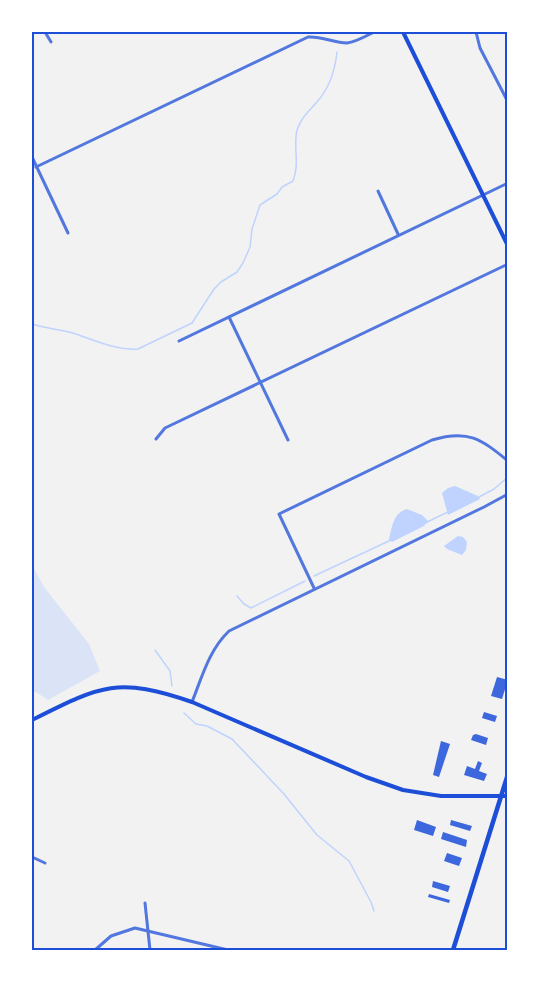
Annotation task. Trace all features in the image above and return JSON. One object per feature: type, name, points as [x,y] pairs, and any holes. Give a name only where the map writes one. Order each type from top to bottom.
[{"type":"main road","points":[[403,32],[507,246]]},
{"type":"main road","points":[[32,720],[93,691],[112,687],[138,687],[192,702],[366,777],[403,790],[441,796],[507,796]]},
{"type":"main road","points":[[453,951],[507,774]]},
{"type":"street","points":[[45,32],[51,42]]},
{"type":"street","points":[[36,167],[308,37],[320,36],[345,43],[374,32]]},
{"type":"street","points":[[476,32],[480,48],[507,102]]},
{"type":"street","points":[[32,157],[68,233]]},
{"type":"street","points":[[179,341],[507,183]]},
{"type":"street","points":[[378,191],[398,234]]},
{"type":"street","points":[[156,438],[165,428],[507,264]]},
{"type":"street","points":[[229,317],[288,440]]},
{"type":"street","points":[[314,588],[279,514],[432,440],[446,436],[473,437],[484,442],[507,461]]},
{"type":"street","points":[[192,702],[211,655],[219,641],[229,631],[479,510],[507,494]]},
{"type":"street","points":[[32,857],[45,863]]},
{"type":"street","points":[[145,903],[150,951]]},
{"type":"street","points":[[95,951],[111,936],[135,928],[228,951]]},
{"type":"shaded area","points":[[32,565],[44,587],[89,644],[100,671],[48,700],[36,692],[32,693]]},
{"type":"water","points":[[455,486],[480,499],[448,515],[442,493]]},
{"type":"water","points":[[407,509],[422,515],[428,521],[424,526],[392,542],[389,540],[394,521],[402,511]]},
{"type":"water","points":[[458,536],[463,537],[467,542],[466,550],[462,555],[444,546]]},
{"type":"building","points":[[497,677],[508,680],[502,699],[491,696]]},
{"type":"building","points":[[484,712],[497,716],[495,722],[482,718]]},
{"type":"building","points":[[476,734],[488,738],[486,745],[471,740]]},
{"type":"building","points":[[441,741],[450,744],[439,777],[433,775]]},
{"type":"building","points":[[478,761],[482,763],[479,771],[487,774],[484,781],[464,775],[467,766],[475,769]]},
{"type":"building","points":[[417,820],[436,827],[433,836],[414,830]]},
{"type":"building","points":[[451,820],[472,826],[470,831],[450,825]]},
{"type":"building","points":[[443,832],[467,840],[466,847],[441,839]]},
{"type":"building","points":[[447,853],[462,858],[459,866],[444,861]]},
{"type":"building","points":[[433,881],[450,886],[448,892],[432,887]]},
{"type":"building","points":[[429,894],[450,900],[449,903],[428,897]]},
{"type":"waterway","points":[[32,324],[69,332],[111,346],[138,349],[192,323],[214,289],[237,272],[243,263],[250,247],[252,229],[260,205],[293,181],[296,168],[297,130],[328,86],[337,52]]},
{"type":"waterway","points":[[479,497],[494,489],[508,477]]},
{"type":"waterway","points":[[425,523],[448,512]]},
{"type":"waterway","points":[[314,576],[391,540]]},
{"type":"waterway","points":[[237,596],[251,608],[305,581]]},
{"type":"waterway","points":[[155,650],[170,671],[172,686]]},
{"type":"waterway","points":[[184,713],[196,724],[207,726],[232,739],[284,794],[317,835],[349,861],[374,911]]}]
